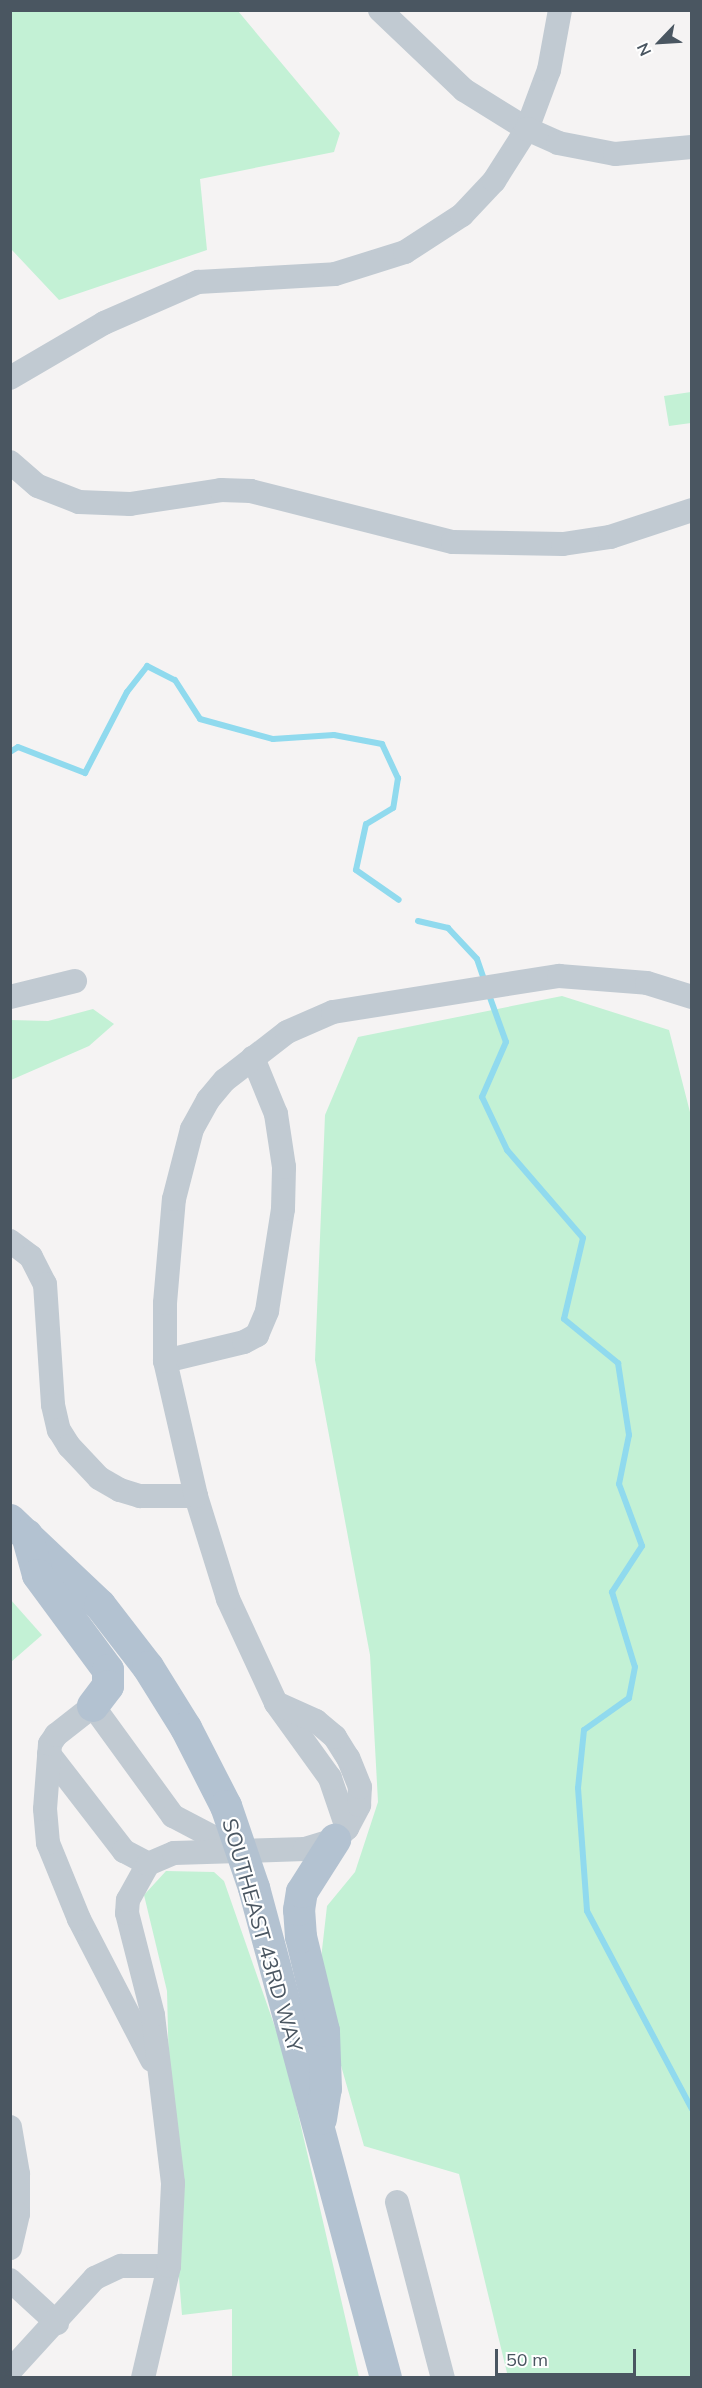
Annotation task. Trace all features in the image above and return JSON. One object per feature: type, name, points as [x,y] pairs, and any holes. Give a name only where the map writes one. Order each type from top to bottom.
[{"type":"main road","points":[[19,1528],[38,1575],[108,1670],[108,1686],[93,1706]]},
{"type":"main road","name":"SOUTHEAST 43RD WAY","points":[[19,1528],[100,1605],[148,1667],[206,1765],[243,1852],[386,2378]]},
{"type":"main road","points":[[319,2129],[327,2062],[324,2031],[301,1938],[299,1910],[307,1883],[341,1834]]},
{"type":"street","points":[[380,10],[464,90],[527,129],[558,143],[615,154],[692,147]]},
{"type":"street","points":[[10,378],[104,323],[198,282],[335,274],[405,252],[462,215],[494,181],[527,129],[549,70],[560,10]]},
{"type":"street","points":[[10,462],[38,486],[79,502],[130,504],[221,490],[251,490],[453,542],[564,544],[610,537],[692,510]]},
{"type":"street","points":[[143,2378],[169,2266],[173,2183],[158,2073],[153,2015],[127,1913],[137,1880],[148,1864],[174,1853],[305,1848],[341,1834],[359,1806],[360,1787],[348,1758],[335,1737],[316,1721],[276,1703],[231,1609],[196,1496],[165,1361],[169,1251],[182,1159],[192,1129],[208,1100],[253,1058],[287,1032],[313,1018],[353,1008],[558,976],[647,983],[692,997]]},
{"type":"street","points":[[10,997],[75,981]]},
{"type":"street","points":[[165,1361],[244,1342],[256,1335],[267,1311],[283,1209],[284,1167],[276,1114],[253,1058]]},
{"type":"street","points":[[10,1240],[31,1257],[45,1284],[53,1405],[59,1430],[69,1446],[84,1465],[120,1490],[140,1496],[196,1496]]},
{"type":"street","points":[[158,2073],[79,1919],[53,1860],[45,1830],[49,1754],[56,1735],[93,1706],[172,1816],[243,1852]]},
{"type":"street","points":[[49,1754],[124,1851],[148,1864]]},
{"type":"street","points":[[172,1816],[174,1853]]},
{"type":"street","points":[[10,2127],[18,2174],[18,2214],[10,2248]]},
{"type":"street","points":[[397,2202],[443,2378]]},
{"type":"street","points":[[10,2370],[57,2323],[95,2278],[108,2270],[137,2263],[169,2266]]},
{"type":"street","points":[[10,2280],[57,2323]]},
{"type":"green space","points":[[11,10],[238,11],[340,133],[334,152],[200,179],[207,250],[59,300],[11,249]]},
{"type":"green space","points":[[691,392],[691,423],[669,426],[664,396]]},
{"type":"green space","points":[[562,996],[669,1030],[691,1116],[691,2377],[508,2377],[459,2174],[364,2146],[318,1985],[327,1906],[355,1872],[378,1802],[370,1655],[315,1360],[325,1115],[358,1037]]},
{"type":"green space","points":[[93,1009],[114,1024],[89,1046],[11,1080],[11,1020],[48,1021]]},
{"type":"green space","points":[[10,1599],[42,1635],[11,1662],[10,1662]]},
{"type":"green space","points":[[166,1871],[214,1872],[224,1881],[284,2053],[359,2377],[232,2377],[232,2309],[182,2315],[172,2191],[167,1991],[144,1895]]},
{"type":"waterway","points":[[10,752],[18,747],[85,773],[127,692],[147,666],[175,680],[200,719],[273,739],[334,735],[382,744],[398,778],[393,808],[366,824],[356,870],[399,900]]},
{"type":"waterway","points":[[418,921],[448,928],[477,959],[485,982]]},
{"type":"waterway","points":[[488,992],[506,1042],[482,1097],[507,1150],[583,1238],[564,1319],[618,1363],[629,1435],[619,1484],[642,1546],[612,1592],[635,1667],[629,1698],[584,1730],[578,1788],[587,1911],[692,2109]]}]
